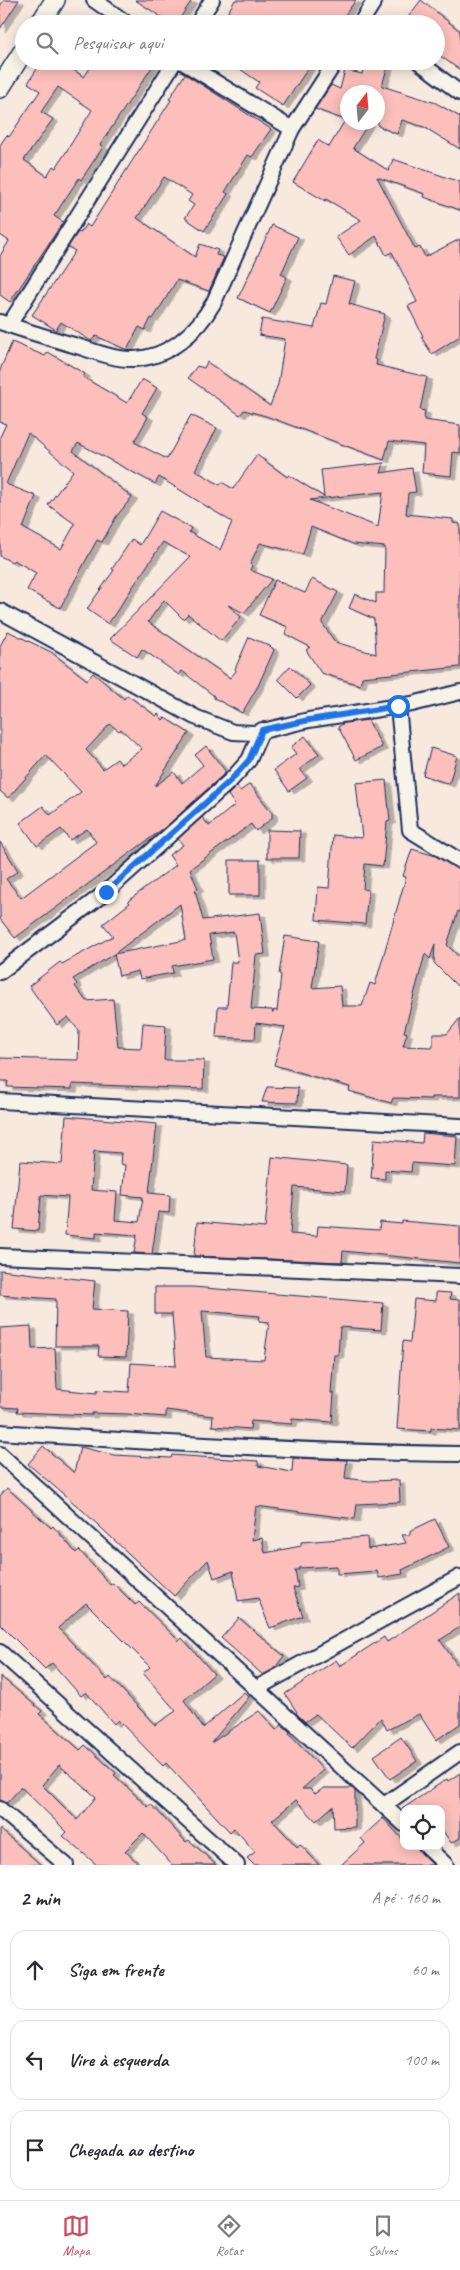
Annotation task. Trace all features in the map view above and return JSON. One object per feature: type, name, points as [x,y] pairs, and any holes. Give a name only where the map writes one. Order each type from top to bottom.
[{"type":"main road","points":[[46,15],[55,0]]},
{"type":"main road","points":[[0,88],[15,64]]},
{"type":"street","points":[[94,0],[115,15]]},
{"type":"street","points":[[203,15],[212,0]]},
{"type":"street","points":[[367,15],[375,0]]},
{"type":"street","points":[[169,70],[4,324],[103,354],[132,359],[159,354],[182,341],[203,321],[214,302],[292,129],[330,70]]},
{"type":"street","points":[[196,70],[292,129]]},
{"type":"street","points":[[430,70],[460,93]]},
{"type":"street","points":[[0,611],[195,717],[233,732],[262,730],[309,720],[398,706],[460,692]]},
{"type":"street","points":[[398,706],[410,830],[460,861]]},
{"type":"street","points":[[0,972],[106,892],[231,780],[249,760],[262,730]]},
{"type":"street","points":[[0,1101],[460,1126]]},
{"type":"street","points":[[0,1256],[460,1276]]},
{"type":"street","points":[[0,1432],[164,1444],[339,1452],[460,1454]]},
{"type":"street","points":[[0,1454],[400,1820]]},
{"type":"street","points":[[255,1689],[460,1577]]},
{"type":"street","points":[[0,1652],[237,1865]]},
{"type":"street","points":[[384,1805],[460,1752]]},
{"type":"street","points":[[0,1809],[66,1865]]},
{"type":"street","points":[[430,1850],[446,1865]]},
{"type":"building","points":[[4,0],[19,0],[0,29],[0,6]]},
{"type":"building","points":[[135,0],[192,0],[182,15],[158,15]]},
{"type":"building","points":[[235,0],[356,0],[345,15],[226,15]]},
{"type":"building","points":[[421,0],[440,15],[410,15]]},
{"type":"building","points":[[445,19],[460,31],[460,70],[445,59]]},
{"type":"building","points":[[36,70],[74,70],[84,77],[89,70],[150,70],[100,145],[103,147],[81,180],[79,178],[54,216],[63,222],[10,302],[0,295],[0,256],[9,241],[0,235],[0,145],[7,135],[9,137],[40,91],[28,83]],"holes":[[[58,87],[92,110],[56,168],[53,166],[47,176],[24,160],[53,119],[41,112]]]},
{"type":"building","points":[[241,70],[307,70],[283,106],[255,88],[259,82]]},
{"type":"building","points":[[345,70],[362,74],[363,70],[386,70],[382,85],[341,85]]},
{"type":"building","points":[[185,74],[271,129],[252,157],[248,155],[225,192],[228,194],[204,231],[185,218],[194,205],[188,201],[192,195],[164,177],[137,218],[195,257],[200,244],[218,250],[216,255],[224,257],[209,291],[177,280],[145,330],[139,327],[127,350],[96,336],[91,341],[61,322],[56,330],[32,315],[75,251],[68,247],[86,224],[90,227],[171,100],[169,99]]},
{"type":"building","points":[[331,85],[340,89],[340,118],[315,109]]},
{"type":"building","points":[[385,87],[436,103],[460,117],[460,149],[424,127],[402,120],[397,134],[385,129]]},
{"type":"building","points":[[340,129],[364,130],[353,148],[389,171],[393,159],[460,182],[460,210],[424,197],[425,194],[377,177],[415,249],[420,247],[425,257],[460,239],[460,336],[432,354],[421,337],[423,336],[408,306],[417,302],[392,252],[386,255],[376,236],[349,255],[336,237],[361,220],[293,182],[318,140],[329,147]]},
{"type":"building","points":[[272,225],[298,237],[281,274],[287,277],[270,313],[238,298]]},
{"type":"building","points":[[333,276],[355,281],[349,304],[385,314],[374,359],[377,360],[376,365],[427,377],[420,410],[425,411],[424,420],[460,425],[460,453],[453,452],[451,476],[422,473],[424,445],[389,441],[384,460],[266,416],[244,410],[240,415],[188,378],[197,366],[204,368],[207,362],[270,406],[278,384],[285,339],[259,335],[262,319],[314,328],[321,303],[326,304]]},
{"type":"building","points":[[12,342],[45,356],[48,352],[85,374],[83,377],[127,403],[142,379],[157,388],[142,413],[148,417],[134,442],[167,459],[191,415],[217,428],[195,470],[220,485],[222,482],[233,489],[257,455],[287,477],[289,475],[324,497],[321,470],[384,463],[381,473],[412,468],[416,492],[408,493],[406,514],[453,519],[453,523],[460,524],[460,667],[362,677],[360,685],[321,673],[306,650],[310,647],[285,634],[288,627],[259,615],[275,580],[305,593],[312,579],[338,592],[322,623],[335,642],[376,654],[374,619],[349,608],[355,594],[376,603],[376,593],[384,593],[385,547],[353,544],[311,527],[303,554],[260,543],[250,564],[252,566],[250,570],[272,579],[244,613],[228,605],[241,617],[221,641],[188,614],[183,619],[164,600],[148,622],[230,678],[236,671],[235,669],[249,637],[270,646],[274,650],[258,686],[242,713],[214,698],[214,696],[182,671],[179,675],[142,649],[137,657],[110,639],[190,557],[163,542],[108,624],[87,609],[114,570],[112,569],[132,539],[140,545],[160,511],[191,528],[189,532],[220,550],[232,522],[159,477],[155,484],[78,443],[73,451],[132,497],[116,517],[102,542],[97,540],[60,608],[27,590],[36,573],[14,560],[12,562],[0,556],[0,437],[6,424],[0,422],[0,370]],"holes":[[[28,433],[73,471],[48,505],[75,524],[61,549],[23,528],[36,496],[6,484]],[[383,492],[378,527],[310,500],[326,498]]]},
{"type":"building","points":[[8,631],[51,652],[87,680],[93,673],[124,699],[127,695],[156,716],[158,714],[163,720],[165,718],[189,733],[155,786],[174,772],[182,783],[203,765],[195,755],[206,746],[226,772],[168,825],[15,938],[0,919],[0,842],[18,871],[6,879],[21,898],[96,842],[87,829],[70,840],[61,829],[37,846],[20,823],[43,806],[50,815],[81,792],[46,755],[8,798],[0,791],[0,646]],"holes":[[[110,724],[119,731],[121,729],[142,749],[121,764],[117,759],[103,769],[86,750]]]},
{"type":"building","points":[[290,666],[310,685],[297,698],[278,679]]},
{"type":"building","points":[[368,720],[382,747],[356,760],[338,727],[344,723]]},
{"type":"building","points":[[305,736],[319,754],[300,769],[307,778],[289,791],[274,770],[296,754],[291,747]]},
{"type":"building","points":[[431,748],[457,756],[449,784],[423,775]]},
{"type":"building","points":[[386,780],[390,821],[387,822],[383,866],[365,864],[363,889],[368,890],[365,924],[316,920],[318,887],[329,888],[333,835],[362,838],[356,783]]},
{"type":"building","points":[[250,784],[272,813],[272,818],[256,831],[251,824],[190,869],[198,889],[195,890],[203,920],[260,913],[265,954],[256,955],[251,1009],[272,1010],[273,1013],[274,1010],[277,1011],[281,975],[279,974],[285,936],[319,941],[312,988],[340,986],[342,1006],[362,1006],[370,983],[375,985],[406,877],[403,876],[412,849],[436,856],[460,870],[460,912],[458,911],[447,945],[460,958],[460,989],[434,963],[435,944],[430,959],[425,954],[404,1032],[407,1033],[403,1046],[433,1047],[433,1034],[447,1034],[460,1018],[460,1097],[431,1097],[431,1099],[393,1098],[391,1103],[349,1091],[350,1087],[274,1065],[285,1027],[256,1023],[255,1039],[216,1037],[218,1007],[227,1007],[231,962],[238,962],[234,932],[209,935],[213,959],[172,966],[173,973],[140,979],[138,971],[119,976],[114,954],[73,979],[77,984],[75,986],[86,1001],[113,999],[118,1047],[141,1048],[143,1023],[166,1025],[164,1060],[204,1060],[203,1089],[72,1084],[72,1089],[7,1087],[8,1081],[0,1081],[0,1058],[78,1060],[79,1031],[68,1017],[57,1025],[29,986],[60,962],[62,964],[113,936],[103,924],[130,903],[128,901],[176,865],[169,855],[183,845],[178,839],[202,817],[209,826],[235,805],[228,795],[237,786],[240,791]],"holes":[[[180,904],[186,940],[114,954]]]},
{"type":"building","points":[[267,830],[300,831],[299,858],[267,858]]},
{"type":"building","points":[[229,860],[260,860],[260,895],[229,895]]},
{"type":"building","points":[[267,1087],[298,1088],[297,1103],[262,1102]]},
{"type":"building","points":[[66,1116],[157,1124],[149,1193],[170,1195],[169,1213],[158,1212],[152,1254],[134,1253],[137,1235],[96,1232],[96,1238],[65,1235],[68,1197],[41,1195],[38,1231],[14,1229],[20,1161],[62,1164]],"holes":[[[94,1151],[121,1153],[120,1164],[125,1165],[122,1195],[143,1197],[139,1222],[115,1220],[117,1192],[91,1190]]]},
{"type":"building","points":[[423,1133],[457,1136],[455,1166],[412,1163],[411,1172],[385,1170],[385,1179],[371,1178],[374,1139],[422,1143]]},
{"type":"building","points":[[272,1157],[347,1165],[345,1191],[294,1187],[290,1234],[317,1236],[318,1226],[379,1230],[380,1222],[402,1224],[402,1221],[460,1226],[460,1263],[343,1251],[342,1262],[194,1256],[197,1222],[265,1228]]},
{"type":"building","points":[[0,1270],[95,1281],[92,1309],[128,1311],[126,1357],[98,1356],[99,1346],[55,1346],[56,1299],[0,1295]]},
{"type":"building","points":[[155,1287],[193,1287],[383,1303],[381,1330],[340,1327],[338,1355],[334,1355],[331,1393],[334,1393],[332,1422],[292,1419],[292,1424],[251,1421],[250,1429],[212,1426],[213,1416],[166,1410],[166,1417],[127,1414],[92,1413],[92,1415],[17,1412],[18,1408],[0,1407],[0,1328],[31,1326],[32,1349],[55,1348],[57,1389],[97,1393],[97,1390],[129,1392],[131,1363],[176,1366],[172,1314],[155,1314]],"holes":[[[202,1311],[260,1316],[259,1321],[269,1322],[264,1360],[206,1357]]]},
{"type":"building","points":[[436,1292],[451,1293],[450,1299],[460,1300],[460,1430],[431,1428],[431,1431],[397,1429],[403,1341],[410,1342],[414,1299],[436,1301]]},
{"type":"building","points":[[43,1446],[74,1473],[80,1447],[114,1455],[171,1458],[172,1455],[258,1461],[258,1466],[292,1472],[293,1458],[347,1460],[345,1478],[369,1481],[399,1480],[400,1502],[357,1504],[355,1519],[256,1506],[252,1540],[262,1538],[265,1553],[301,1546],[301,1542],[367,1537],[368,1549],[406,1543],[402,1535],[410,1535],[410,1531],[435,1519],[449,1547],[402,1570],[403,1574],[379,1578],[377,1571],[337,1574],[337,1566],[299,1568],[299,1570],[295,1570],[298,1587],[293,1588],[303,1616],[270,1628],[258,1598],[238,1601],[233,1571],[214,1578],[208,1560],[174,1596],[82,1510],[28,1464]]},
{"type":"building","points":[[7,1488],[51,1528],[53,1526],[76,1553],[79,1550],[110,1585],[113,1583],[135,1605],[139,1602],[179,1641],[182,1638],[214,1674],[184,1700],[203,1728],[244,1692],[249,1697],[211,1743],[259,1711],[276,1730],[282,1725],[290,1732],[323,1770],[302,1789],[310,1789],[315,1794],[324,1788],[352,1788],[355,1791],[355,1827],[334,1828],[333,1806],[316,1821],[296,1800],[272,1820],[297,1847],[300,1844],[319,1865],[254,1865],[247,1858],[255,1852],[234,1828],[230,1832],[166,1763],[163,1766],[118,1720],[114,1724],[86,1692],[81,1696],[52,1663],[45,1669],[0,1624],[0,1496]],"holes":[[[86,1603],[150,1667],[143,1673],[176,1711],[155,1725],[110,1677],[107,1680],[58,1628]]]},
{"type":"building","points":[[460,1593],[460,1627],[440,1640],[460,1669],[460,1724],[436,1740],[419,1714],[387,1730],[381,1718],[352,1748],[316,1714],[305,1722],[296,1713],[285,1694],[336,1660],[340,1666],[384,1637],[387,1642]]},
{"type":"building","points":[[239,1618],[284,1656],[274,1669],[263,1675],[221,1638]]},
{"type":"building","points":[[0,1676],[42,1711],[39,1714],[80,1750],[85,1745],[116,1773],[114,1775],[148,1807],[151,1804],[186,1842],[189,1840],[216,1865],[172,1865],[143,1833],[125,1851],[140,1865],[97,1865],[63,1836],[67,1832],[21,1787],[7,1803],[0,1800]],"holes":[[[59,1765],[96,1797],[77,1820],[42,1785]]]},
{"type":"building","points":[[401,1737],[417,1761],[390,1779],[374,1756]]},
{"type":"building","points":[[460,1773],[460,1838],[451,1843],[445,1834],[445,1805],[408,1805],[447,1779],[448,1781]]},
{"type":"building","points":[[383,1818],[400,1837],[400,1850],[419,1850],[433,1865],[341,1865],[365,1843],[361,1838]]},
{"type":"building","points":[[0,1829],[41,1865],[0,1865]]},
{"type":"route","points":[[106,892],[231,780],[249,760],[262,730],[309,720],[398,706]]}]
